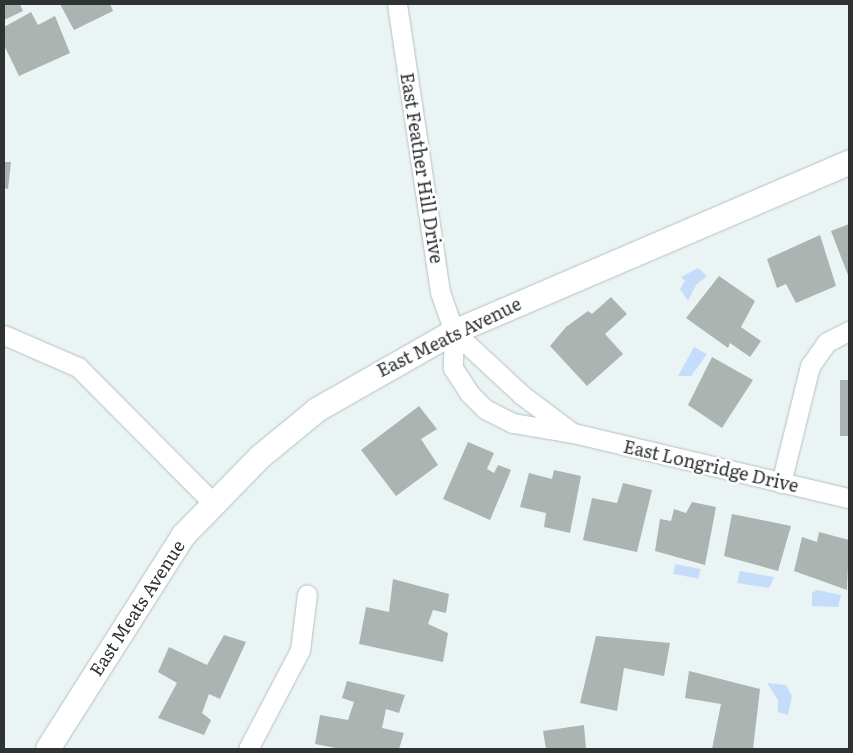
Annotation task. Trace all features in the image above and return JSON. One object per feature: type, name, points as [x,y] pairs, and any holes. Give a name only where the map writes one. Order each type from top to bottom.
[{"type":"street","name":"East Feather Hill Drive","points":[[397,4],[440,292],[454,332]]},
{"type":"street","name":"East Meats Avenue","points":[[48,749],[162,564],[212,502],[317,410],[454,332],[849,164]]},
{"type":"street","points":[[781,483],[810,366],[827,342],[849,331]]},
{"type":"street","name":"East Longridge Drive","points":[[454,332],[453,368],[484,409],[513,423],[572,433],[849,498]]},
{"type":"street","name":"East Longridge Drive","points":[[454,332],[522,395],[572,433]]},
{"type":"street","points":[[4,335],[78,367],[212,502]]},
{"type":"street","points":[[248,749],[300,650],[307,594]]},
{"type":"water","points":[[698,268],[707,276],[696,285],[688,301],[680,289],[685,281],[681,277]]},
{"type":"water","points":[[694,347],[707,354],[691,376],[678,376]]},
{"type":"water","points":[[675,564],[701,569],[699,579],[673,574]]},
{"type":"water","points":[[740,571],[774,577],[769,588],[737,583]]},
{"type":"water","points":[[817,590],[841,595],[838,607],[812,606],[812,593]]},
{"type":"water","points":[[767,683],[786,685],[792,696],[788,715],[778,712],[778,700]]},
{"type":"building","points":[[4,4],[20,4],[23,11],[4,20]]},
{"type":"building","points":[[60,4],[110,4],[113,11],[74,30]]},
{"type":"building","points":[[31,12],[38,25],[55,16],[70,53],[19,76],[4,45],[4,27]]},
{"type":"building","points":[[4,162],[11,162],[8,189],[4,188]]},
{"type":"building","points":[[849,224],[849,274],[848,275],[831,231]]},
{"type":"building","points":[[820,235],[836,286],[796,303],[786,284],[777,288],[767,259]]},
{"type":"building","points":[[719,276],[755,301],[741,327],[761,341],[750,357],[730,343],[728,348],[686,318]]},
{"type":"building","points":[[611,297],[627,314],[605,334],[623,354],[587,386],[550,346],[566,327],[588,311],[592,314]]},
{"type":"building","points":[[712,357],[753,380],[722,428],[688,405]]},
{"type":"building","points":[[840,380],[849,380],[849,436],[840,436]]},
{"type":"building","points":[[419,406],[437,429],[421,439],[438,465],[396,496],[361,450]]},
{"type":"building","points":[[468,442],[494,453],[487,469],[494,473],[498,465],[511,470],[490,520],[443,499]]},
{"type":"building","points":[[554,470],[581,476],[570,533],[544,527],[546,513],[520,507],[529,473],[552,479]]},
{"type":"building","points":[[623,483],[652,490],[637,552],[583,540],[592,498],[617,503]]},
{"type":"building","points":[[692,502],[716,507],[705,565],[655,551],[660,519],[671,521],[674,509],[686,513]]},
{"type":"building","points":[[732,514],[791,526],[778,571],[724,556]]},
{"type":"building","points":[[819,532],[849,540],[847,590],[794,571],[802,537],[817,542]]},
{"type":"building","points":[[393,579],[449,594],[446,613],[433,610],[428,624],[448,633],[443,662],[359,644],[366,607],[389,612]]},
{"type":"building","points":[[224,635],[246,642],[220,699],[209,694],[202,713],[211,720],[204,735],[158,718],[177,683],[158,672],[169,647],[207,665]]},
{"type":"building","points":[[596,636],[670,643],[664,676],[624,668],[617,711],[580,703]]},
{"type":"building","points":[[689,671],[760,689],[753,749],[712,749],[721,704],[685,698]]},
{"type":"building","points":[[347,681],[405,695],[399,713],[386,709],[382,728],[404,733],[399,749],[341,749],[315,744],[320,715],[348,720],[354,702],[342,698]]},
{"type":"building","points":[[584,725],[586,749],[546,749],[543,731]]}]
